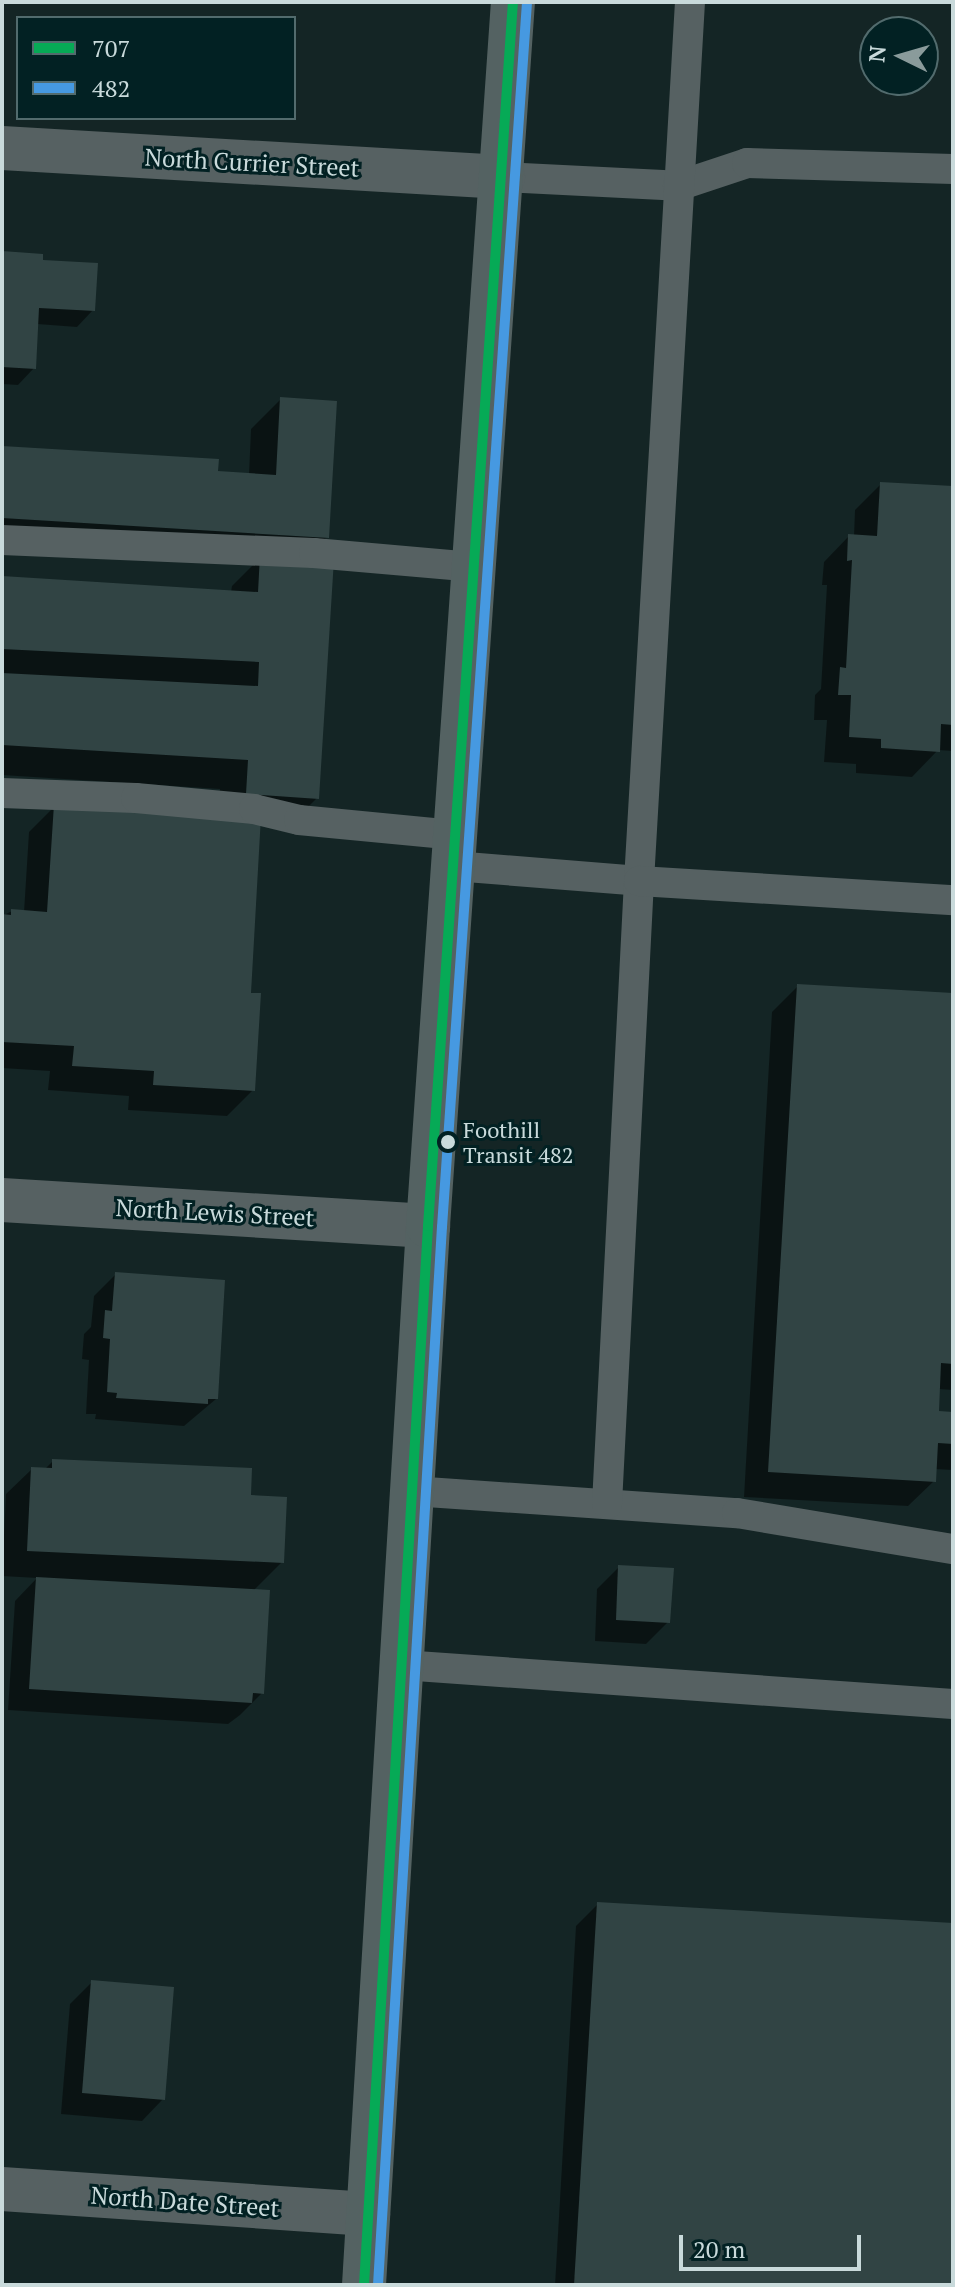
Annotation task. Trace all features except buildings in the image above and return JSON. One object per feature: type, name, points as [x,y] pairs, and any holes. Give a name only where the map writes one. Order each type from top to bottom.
[{"type":"main road","points":[[364,2285],[428,1226],[513,2]]},
{"type":"street","name":"North Currier Street","points":[[2,148],[503,177]]},
{"type":"street","name":"North Lewis Street","points":[[2,1200],[428,1226]]},
{"type":"street","name":"North Date Street","points":[[2,2189],[368,2214]]},
{"type":"lane","points":[[607,1504],[639,881],[690,2]]},
{"type":"lane","points":[[503,177],[678,186],[747,163],[953,169]]},
{"type":"lane","points":[[2,540],[314,553],[475,567]]},
{"type":"lane","points":[[2,793],[254,809],[455,851],[639,881],[953,900]]},
{"type":"lane","points":[[412,1491],[737,1513],[953,1549]]},
{"type":"lane","points":[[402,1665],[953,1704]]},
{"type":"transit line","name":"707","points":[[364,2285],[428,1226],[513,2]]},
{"type":"transit line","name":"482","points":[[378,2285],[442,1227],[527,3]]},
{"type":"place","name":"Foothill Transit 482","points":[[448,1142]]}]
